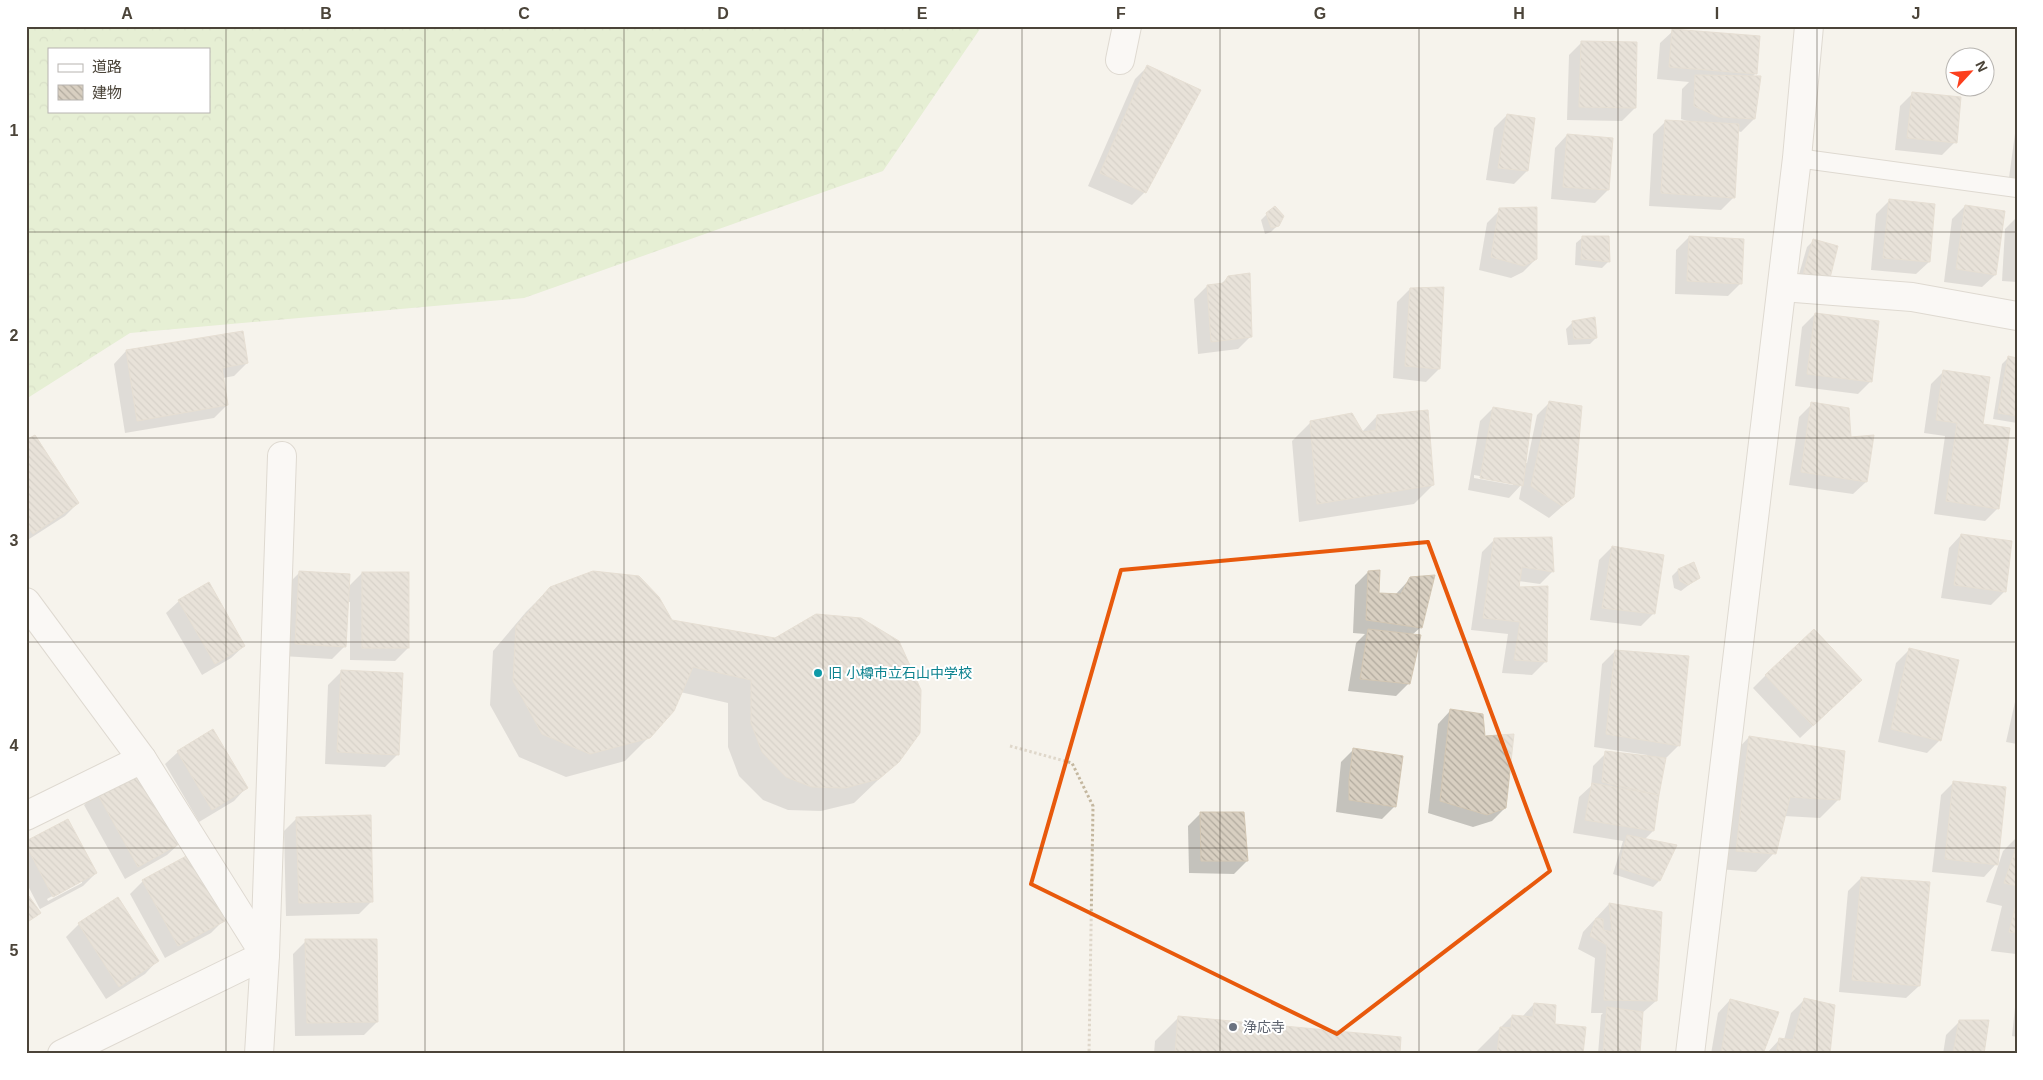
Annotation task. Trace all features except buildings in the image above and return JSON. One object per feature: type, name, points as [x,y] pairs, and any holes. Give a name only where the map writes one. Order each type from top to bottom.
[{"type":"street","points":[[1120,60],[1127,26]]},
{"type":"street","points":[[1690,1054],[1797,158],[1809,26]]},
{"type":"street","points":[[1782,286],[1912,297],[2017,316]]},
{"type":"street","points":[[259,1054],[265,955],[282,456]]},
{"type":"street","points":[[26,602],[142,759],[265,955]]},
{"type":"street","points":[[26,816],[142,759]]},
{"type":"street","points":[[62,1054],[265,955]]},
{"type":"lane","points":[[1797,158],[2017,188]]},
{"type":"path","points":[[1010,746],[1072,763],[1093,806],[1089,1054]]},
{"type":"highlighted area","points":[[1428,542],[1550,871],[1337,1034],[1031,884],[1121,570]]},
{"type":"green space","points":[[26,26],[982,26],[883,171],[524,298],[130,333],[26,399]]},
{"type":"place","name":"旧 小樽市立石山中学校","points":[[818,673]]},
{"type":"place","name":"浄応寺","points":[[1233,1027]]}]
